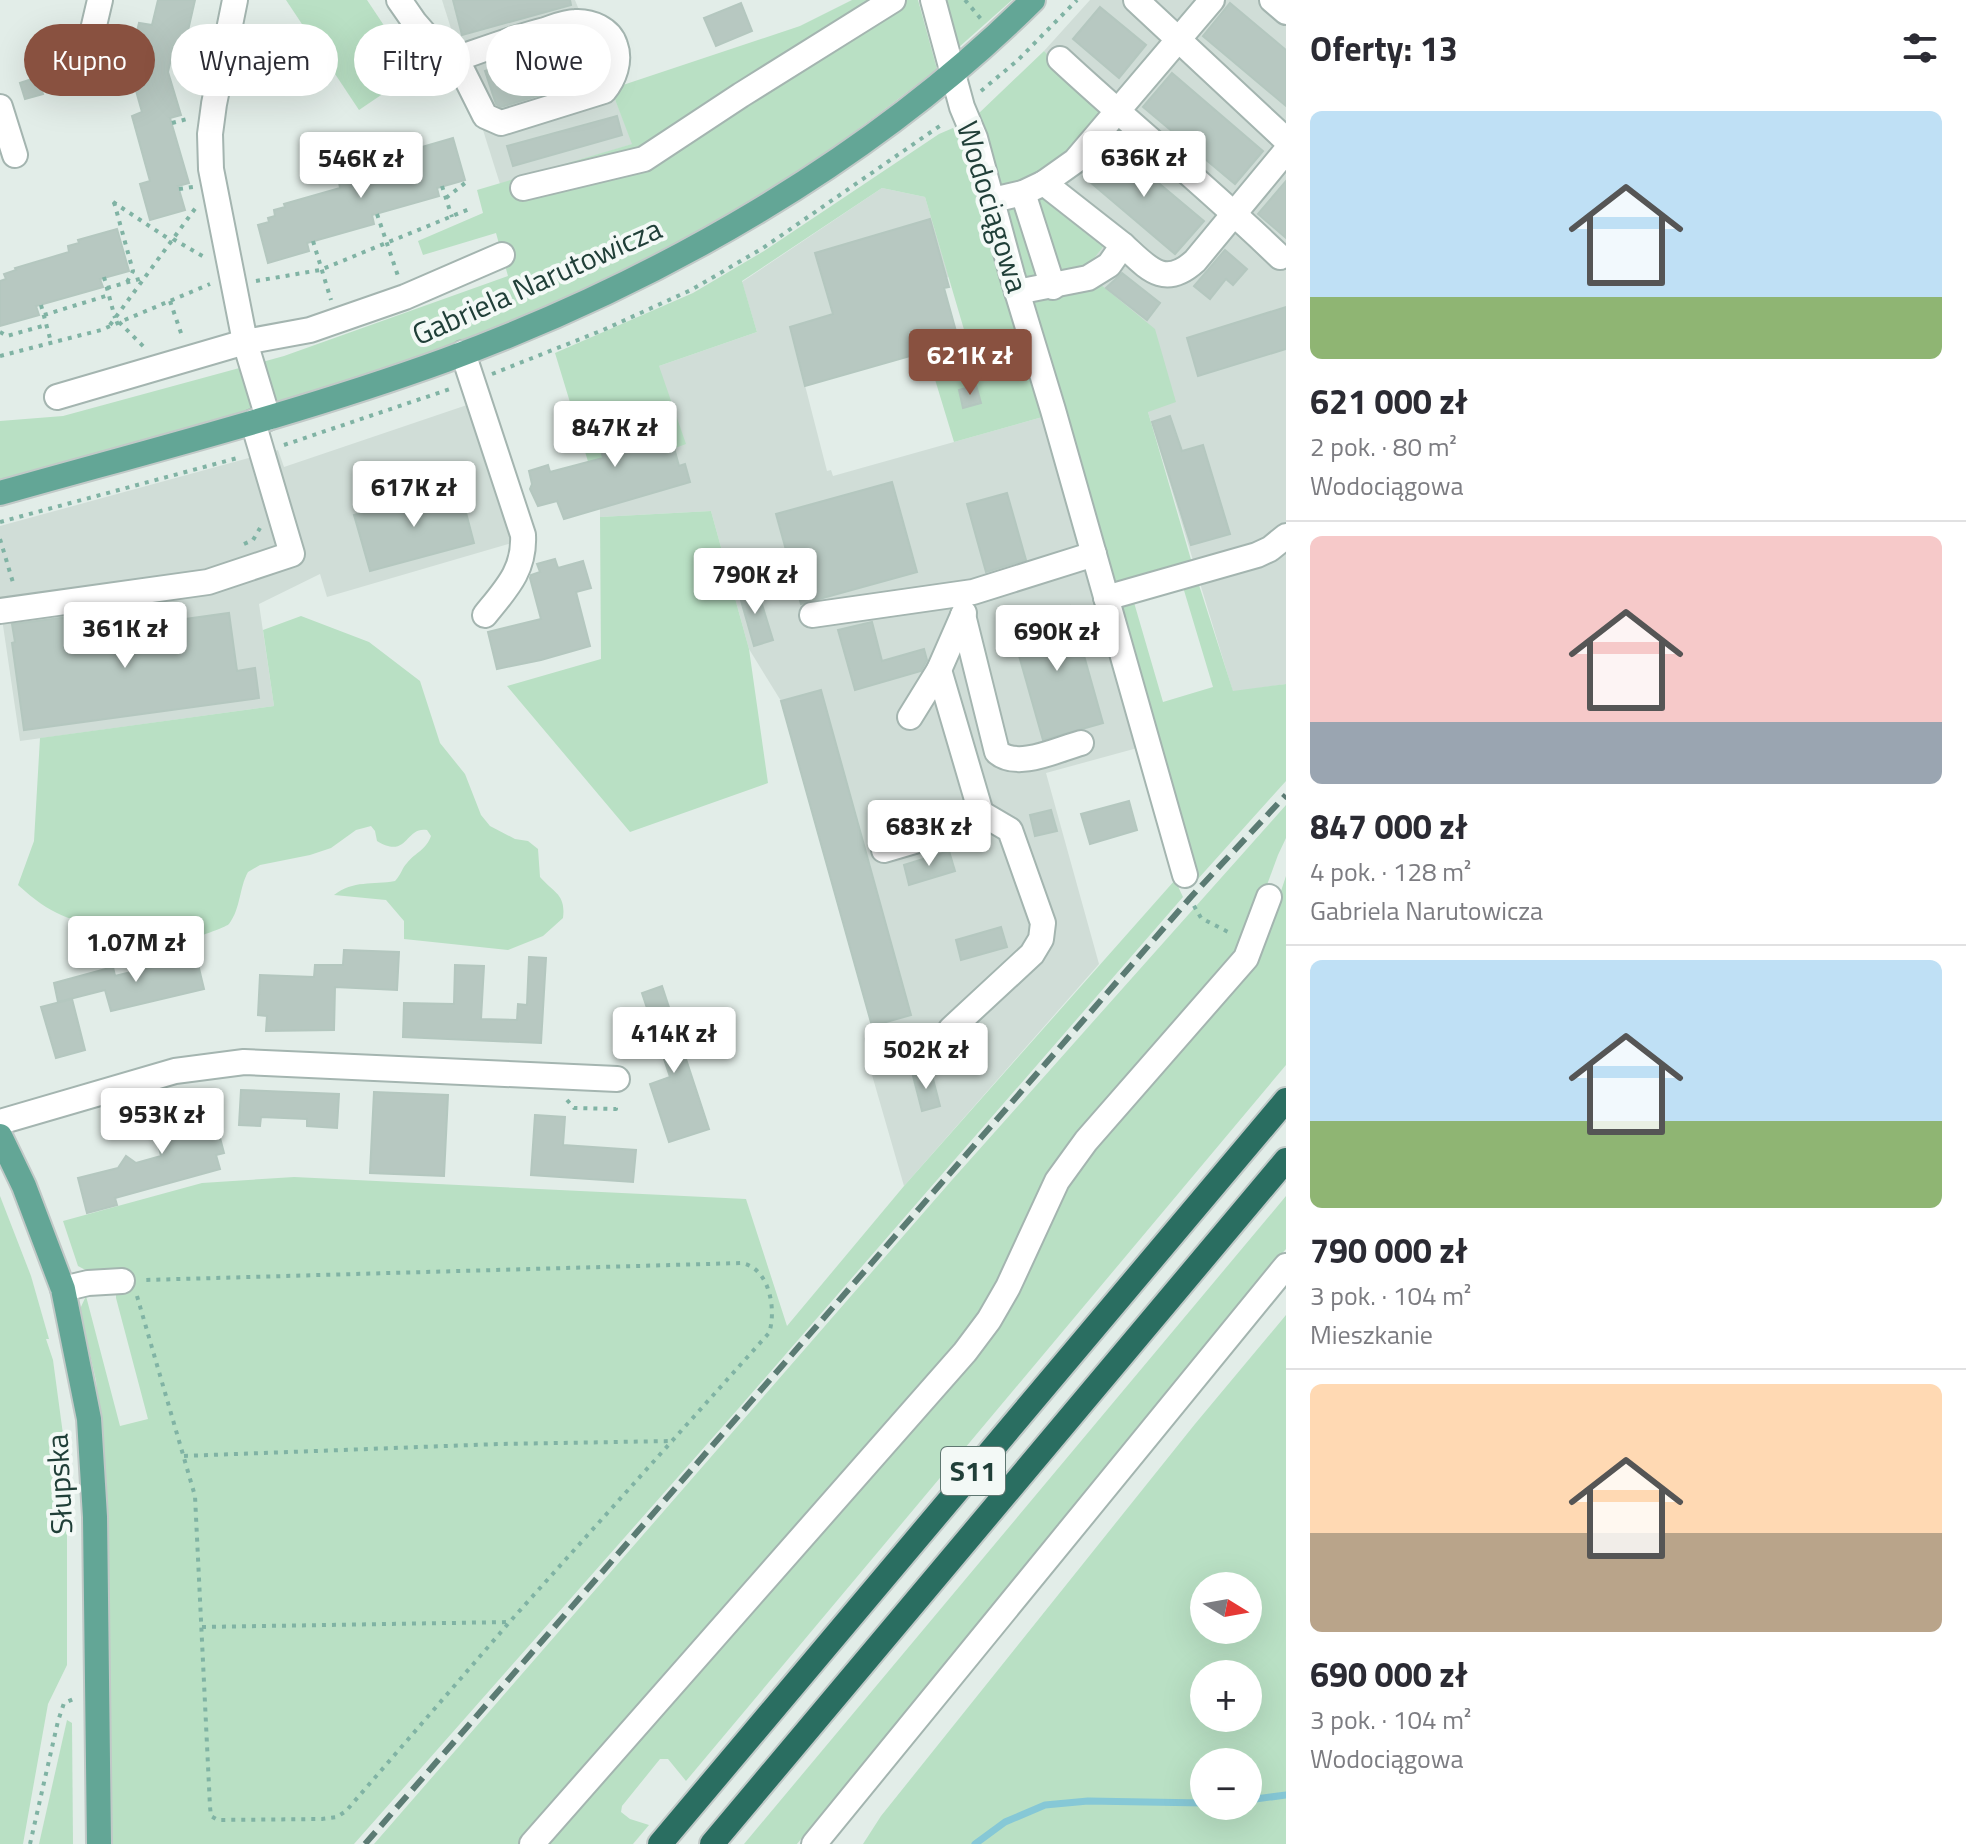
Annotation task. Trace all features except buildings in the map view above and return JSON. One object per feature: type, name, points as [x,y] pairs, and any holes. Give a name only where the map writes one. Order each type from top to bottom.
[{"type":"highway","name":"S11","points":[[660,1844],[1286,1100]]},
{"type":"highway","name":"S11","points":[[712,1844],[1286,1160]]},
{"type":"main road","name":"Gabriela Narutowicza","points":[[0,493],[368,387],[519,332],[620,287],[713,238],[793,190],[953,74],[1033,0]]},
{"type":"main road","name":"Słupska","points":[[0,1136],[24,1186],[63,1289],[82,1377],[92,1463],[99,1844]]},
{"type":"street","points":[[94,24],[100,0]]},
{"type":"street","points":[[9,609],[208,582],[292,554],[228,279],[212,179],[210,151],[214,104],[235,0]]},
{"type":"street","points":[[523,188],[644,159],[893,0]]},
{"type":"street","name":"Wodociągowa","points":[[933,0],[1185,875]]},
{"type":"street","points":[[1136,0],[1286,140]]},
{"type":"street","points":[[993,200],[1034,188],[1075,161],[1212,0]]},
{"type":"street","points":[[1272,0],[1286,12]]},
{"type":"street","points":[[402,1],[416,24]]},
{"type":"street","points":[[470,54],[520,37],[578,11],[609,34],[618,59],[611,82],[604,91],[501,123],[485,116],[470,86]]},
{"type":"street","points":[[1060,59],[1235,213],[1280,257]]},
{"type":"street","points":[[0,107],[15,155]]},
{"type":"street","points":[[1034,188],[1123,245],[1152,272],[1164,275],[1182,273],[1286,151]]},
{"type":"street","points":[[1034,188],[1053,287]]},
{"type":"street","points":[[1017,292],[1088,278],[1109,265],[1123,245]]},
{"type":"street","points":[[57,397],[245,342],[310,330],[405,297],[502,255]]},
{"type":"street","points":[[463,353],[523,535],[524,552],[520,568],[485,615]]},
{"type":"street","points":[[1106,598],[1257,555],[1286,536]]},
{"type":"street","points":[[812,615],[973,592],[1094,554]]},
{"type":"street","points":[[910,717],[939,670],[973,592]]},
{"type":"street","points":[[963,615],[997,752],[1003,757],[1023,759],[1081,743]]},
{"type":"street","points":[[884,850],[976,823],[981,813],[939,670]]},
{"type":"street","points":[[951,1029],[1032,954],[1041,939],[1043,923],[1010,830],[981,813]]},
{"type":"street","points":[[532,1844],[965,1352],[1008,1287],[1057,1181],[1086,1141],[1246,958],[1269,897]]},
{"type":"street","points":[[0,1122],[175,1071],[244,1062],[617,1079]]},
{"type":"street","points":[[814,1844],[1286,1266]]},
{"type":"street","points":[[63,1289],[88,1283],[127,1281]]},
{"type":"path","points":[[962,107],[1018,60],[1077,0]]},
{"type":"path","points":[[172,123],[201,116]]},
{"type":"path","points":[[446,198],[465,183]]},
{"type":"path","points":[[442,186],[452,217]]},
{"type":"path","points":[[0,356],[110,326],[205,195]]},
{"type":"path","points":[[127,282],[133,271],[112,201],[221,267],[228,279]]},
{"type":"path","points":[[117,320],[228,279],[249,282],[320,270],[472,208]]},
{"type":"path","points":[[377,214],[405,297]]},
{"type":"path","points":[[313,241],[338,320]]},
{"type":"path","points":[[104,277],[117,320],[163,366]]},
{"type":"path","points":[[107,288],[145,277]]},
{"type":"path","points":[[44,315],[109,295]]},
{"type":"path","points":[[170,301],[190,358]]},
{"type":"path","points":[[41,305],[51,342]]},
{"type":"path","points":[[0,332],[7,336],[46,325]]},
{"type":"path","points":[[236,458],[245,461]]},
{"type":"path","points":[[241,545],[253,540],[263,520]]},
{"type":"path","points":[[0,539],[18,596],[9,609]]},
{"type":"path","points":[[1185,875],[1190,898],[1201,918],[1253,943]]},
{"type":"path","points":[[649,1264],[750,1264],[762,1275],[772,1316],[769,1333],[510,1622],[346,1811],[337,1817],[322,1819],[218,1820],[211,1816],[195,1496],[127,1281],[649,1264]]},
{"type":"path","points":[[184,1456],[674,1441]]},
{"type":"path","points":[[202,1627],[510,1622]]},
{"type":"path","points":[[30,1844],[64,1703],[79,1698]]},
{"type":"shaded area","points":[[442,0],[575,0],[585,24],[486,24],[486,96],[611,96],[611,89],[633,144],[500,184],[470,89],[470,24],[450,24]]},
{"type":"shaded area","points":[[1090,0],[1286,0],[1286,684],[1233,692],[1148,412],[1084,270],[1103,247],[1039,196],[1108,110],[1044,51]]},
{"type":"shaded area","points":[[882,188],[925,197],[949,277],[790,327],[827,471],[831,470],[833,476],[1046,416],[1141,747],[1046,773],[1099,964],[904,1186],[864,1038],[874,1033],[781,701],[749,649],[711,511],[600,517],[600,501],[593,478],[659,366],[757,332],[742,282]]},
{"type":"shaded area","points":[[467,405],[512,543],[327,597],[320,574],[259,604],[274,706],[20,741],[0,605],[0,526],[278,450],[284,467]]},
{"type":"green space","points":[[286,0],[367,0],[383,24],[354,24],[354,96],[380,96],[359,110],[338,78],[338,24],[302,24]]},
{"type":"green space","points":[[852,0],[918,0],[937,69],[826,152],[709,228],[626,272],[540,311],[363,376],[182,431],[0,481],[0,421],[63,416],[284,356],[508,276],[496,233],[423,255],[418,241],[483,213],[477,190],[632,144],[611,89],[800,26]]},
{"type":"green space","points":[[945,0],[1012,0],[958,48]]},
{"type":"green space","points":[[1044,51],[1108,110],[1039,196],[1103,247],[1084,271],[1155,329],[1176,402],[1148,412],[1192,563],[1112,586],[977,115]]},
{"type":"green space","points":[[953,128],[967,156],[1046,416],[954,442],[930,363],[970,350],[925,197],[882,188],[742,281],[757,332],[659,366],[686,444],[593,478],[555,353],[693,293],[764,251],[939,134]]},
{"type":"green space","points":[[711,511],[749,649],[768,783],[630,832],[507,686],[601,659],[600,517]]},
{"type":"green space","points":[[1198,582],[1233,691],[1286,684],[1286,781],[1197,880],[1117,604],[1133,599],[1163,702],[1213,687],[1183,587]]},
{"type":"green space","points":[[301,616],[369,642],[420,681],[440,743],[465,774],[481,815],[490,826],[515,839],[528,841],[538,849],[540,877],[558,894],[563,904],[563,918],[543,936],[508,950],[404,939],[404,921],[386,900],[334,895],[356,885],[395,881],[410,859],[429,841],[431,836],[427,830],[414,833],[395,847],[377,841],[371,826],[356,830],[331,848],[260,865],[248,872],[229,924],[146,952],[126,945],[113,929],[85,923],[51,910],[18,885],[34,841],[40,738],[274,706],[263,630]]},
{"type":"green space","points":[[1286,805],[1286,838],[1243,950],[1081,1136],[986,1313],[522,1844],[374,1844],[952,1180]]},
{"type":"green space","points":[[1286,876],[1286,1065],[686,1781],[668,1759],[660,1759],[622,1806],[621,1812],[630,1819],[649,1825],[633,1844],[540,1844],[974,1351],[1061,1187],[1264,942]]},
{"type":"green space","points":[[1175,880],[1183,897],[738,1409],[354,1844],[112,1844],[107,1488],[96,1381],[80,1309],[86,1296],[120,1426],[148,1419],[116,1298],[116,1294],[126,1293],[120,1274],[91,1273],[78,1266],[63,1221],[202,1183],[294,1177],[746,1199],[787,1326],[904,1186]]},
{"type":"green space","points":[[0,1196],[31,1276],[49,1339],[46,1339],[53,1360],[67,1464],[67,1665],[48,1704],[23,1844],[0,1844]]},
{"type":"green space","points":[[1286,1196],[1286,1249],[797,1844],[744,1844]]},
{"type":"green space","points":[[1286,1315],[1286,1844],[863,1844],[881,1816]]},
{"type":"green space","points":[[67,1720],[72,1723],[73,1844],[39,1844]]},
{"type":"waterway","points":[[1262,1798],[1286,1795]]},
{"type":"waterway","points":[[975,1844],[1005,1822],[1045,1805],[1088,1801],[1190,1803]]},
{"type":"railway","points":[[365,1844],[1190,898],[1286,795]]}]
